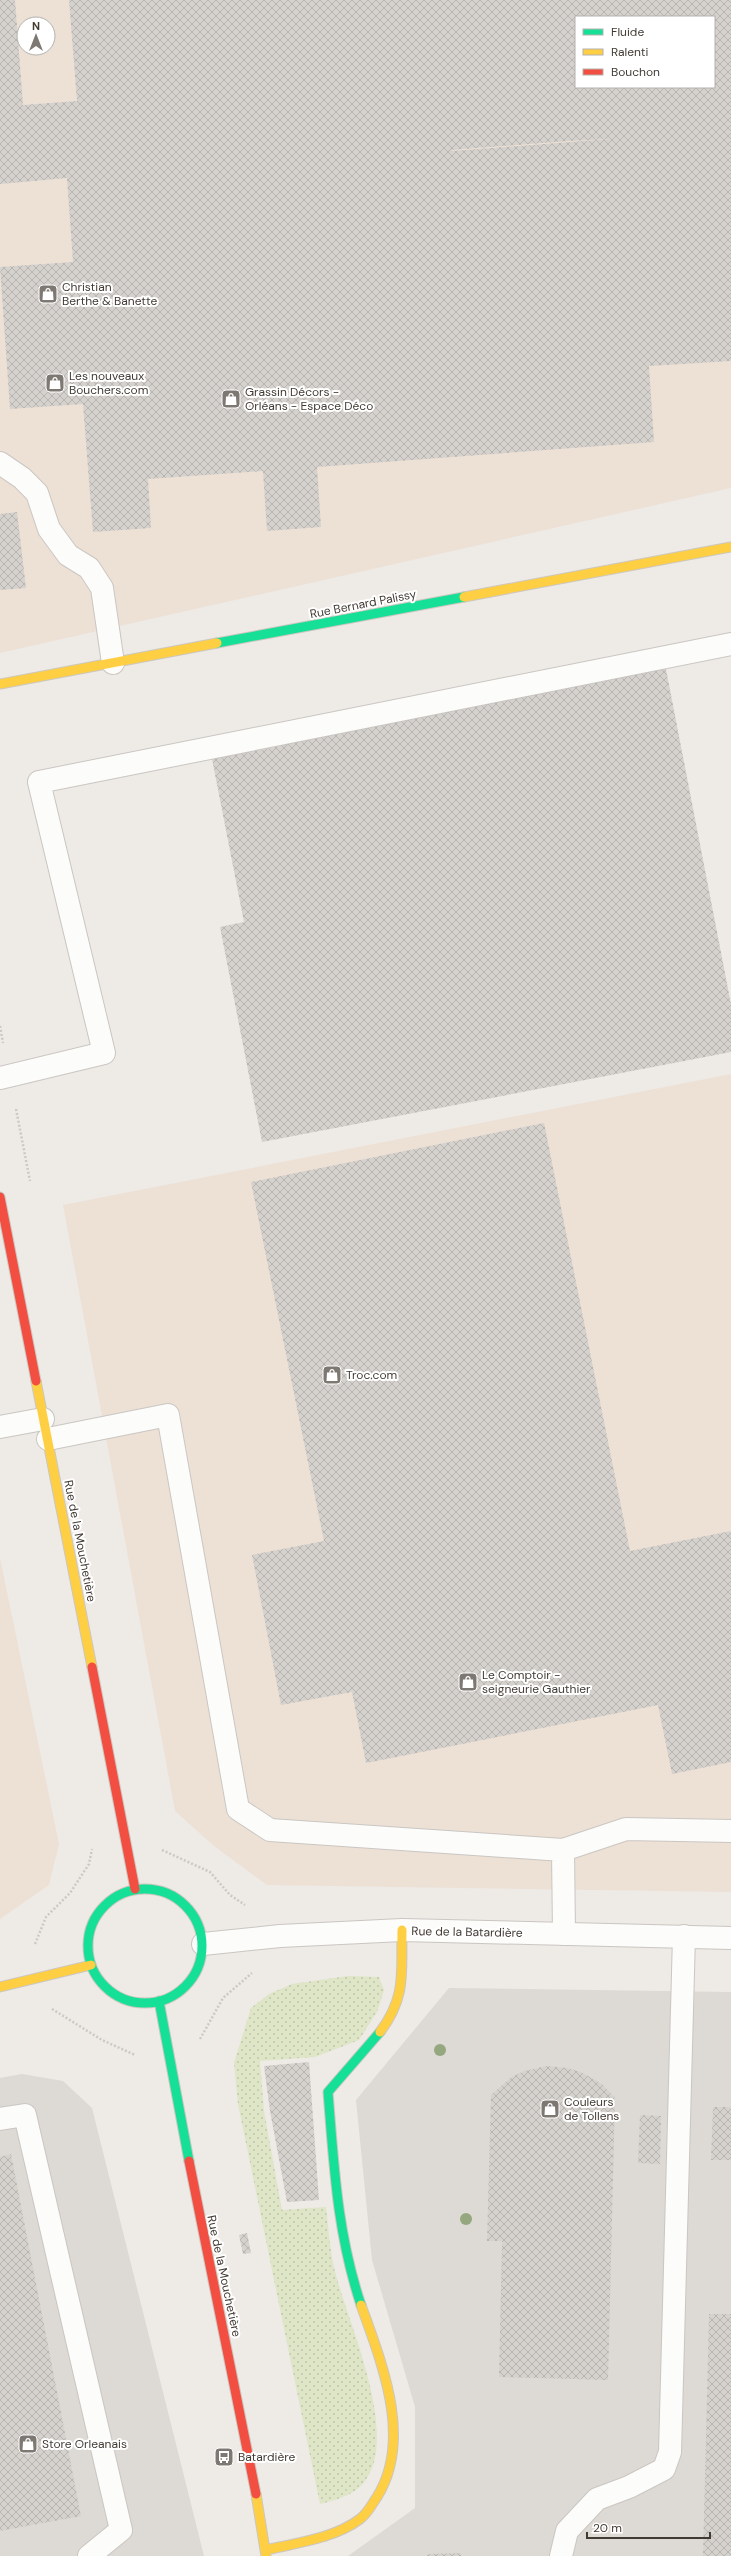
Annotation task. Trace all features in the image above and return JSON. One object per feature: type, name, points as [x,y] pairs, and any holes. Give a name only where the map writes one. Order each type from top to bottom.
[{"type":"street","points":[[0,463],[22,478],[37,493],[48,530],[68,555],[89,568],[102,588],[113,663]]},
{"type":"street","name":"Rue Bernard Palissy","points":[[0,684],[731,547]]},
{"type":"street","points":[[5,1077],[104,1053],[39,782],[731,644]]},
{"type":"street","name":"Rue de la Mouchetière","points":[[0,1197],[7,1266],[46,1429],[135,1889]]},
{"type":"street","points":[[0,1427],[46,1429],[168,1415],[238,1809],[270,1830],[563,1850],[626,1828],[731,1830]]},
{"type":"street","points":[[563,1850],[564,1934]]},
{"type":"street","points":[[135,1889],[156,1889],[174,1896],[184,1904],[199,1925],[203,1944],[200,1963],[191,1981],[177,1994],[159,2001],[142,2004],[126,2000],[110,1992],[99,1980],[91,1965],[88,1949],[89,1932],[96,1917],[106,1904],[120,1894],[135,1889]]},
{"type":"street","points":[[266,2553],[325,2536],[361,2518],[381,2496],[391,2471],[395,2446],[389,2403],[376,2350],[348,2264],[339,2214],[328,2092],[338,2075],[389,2019],[401,1992],[402,1930]]},
{"type":"street","name":"Rue de la Batardière","points":[[203,1944],[280,1936],[402,1930],[731,1938]]},
{"type":"street","points":[[561,2556],[567,2531],[597,2499],[629,2487],[664,2469],[670,2452],[684,1936]]},
{"type":"street","points":[[0,1987],[91,1965]]},
{"type":"street","name":"Rue de la Mouchetière","points":[[159,2001],[266,2553]]},
{"type":"street","points":[[0,2119],[25,2115],[121,2530],[89,2556]]},
{"type":"path","points":[[0,1026],[5,1077],[30,1184]]},
{"type":"path","points":[[32,1952],[46,1917],[70,1893],[89,1864],[93,1848],[91,1842]]},
{"type":"path","points":[[158,1842],[161,1850],[210,1872],[230,1895],[248,1907]]},
{"type":"path","points":[[198,2042],[223,1998],[255,1970]]},
{"type":"path","points":[[50,2008],[102,2040],[136,2056]]},
{"type":"shaded area","points":[[0,0],[731,0],[731,488],[0,653]]},
{"type":"shaded area","points":[[731,1074],[731,1892],[267,1885],[214,1846],[175,1811],[63,1205]]},
{"type":"shaded area","points":[[0,1558],[59,1844],[49,1885],[0,1919]]},
{"type":"shaded area","points":[[449,1988],[731,1992],[731,2556],[348,2556],[415,2508],[415,2407],[372,2260],[356,2100]]},
{"type":"shaded area","points":[[22,2074],[63,2081],[92,2108],[204,2556],[0,2556],[0,2078]]},
{"type":"green space","points":[[348,1976],[379,1977],[384,1990],[377,2012],[359,2040],[315,2057],[260,2061],[264,2111],[282,2210],[326,2207],[331,2252],[335,2270],[361,2353],[375,2410],[377,2437],[374,2461],[365,2481],[351,2493],[339,2499],[320,2504],[238,2104],[234,2063],[251,2008],[269,1994],[292,1984]]},
{"type":"building","points":[[0,0],[15,0],[16,56],[19,56],[23,105],[77,101],[69,0],[731,0],[731,361],[649,366],[654,442],[317,467],[321,527],[267,531],[263,471],[148,479],[151,528],[93,532],[83,404],[10,409],[0,267],[73,262],[67,178],[0,184]],"holes":[[[610,139],[452,151],[569,141]]]},
{"type":"building","points":[[17,512],[26,588],[0,590],[0,514]]},
{"type":"building","points":[[665,664],[731,1004],[731,1052],[262,1142],[220,927],[244,922],[212,759],[281,746],[280,739]]},
{"type":"building","points":[[544,1123],[630,1551],[731,1531],[731,1762],[672,1774],[658,1705],[366,1763],[352,1692],[281,1705],[252,1555],[324,1541],[251,1182]]},
{"type":"building","points":[[309,2062],[319,2200],[287,2202],[270,2111],[264,2066]]},
{"type":"building","points":[[547,2066],[567,2068],[581,2072],[602,2084],[615,2098],[608,2380],[499,2377],[502,2241],[487,2241],[491,2095],[510,2078],[524,2071]]},
{"type":"building","points":[[713,2107],[731,2107],[731,2160],[711,2160]]},
{"type":"building","points":[[640,2115],[661,2116],[660,2164],[638,2163]]},
{"type":"building","points":[[11,2154],[81,2516],[0,2531],[0,2157]]},
{"type":"building","points":[[247,2233],[251,2253],[243,2254],[239,2235]]},
{"type":"building","points":[[709,2314],[731,2314],[731,2556],[703,2556]]},
{"type":"building","points":[[461,2553],[461,2556],[427,2556],[428,2554]]},
{"type":"traffic: fast","points":[[217,643],[464,597]]},
{"type":"traffic: fast","points":[[145,1889],[167,1893],[185,1906],[198,1924],[202,1946],[198,1968],[185,1986],[167,1999],[145,2003],[123,1999],[105,1986],[92,1968],[88,1946],[92,1924],[105,1906],[123,1893],[145,1889]]},
{"type":"traffic: fast","points":[[159,2001],[189,2161]]},
{"type":"traffic: fast","points":[[361,2305],[353,2278],[342,2225],[335,2173],[328,2092],[380,2032]]},
{"type":"traffic: slow","points":[[464,597],[731,547]]},
{"type":"traffic: slow","points":[[0,684],[217,643]]},
{"type":"traffic: slow","points":[[36,1381],[92,1667]]},
{"type":"traffic: slow","points":[[380,2032],[389,2019],[399,1995],[402,1971],[402,1930]]},
{"type":"traffic: slow","points":[[0,1987],[91,1965]]},
{"type":"traffic: slow","points":[[266,2550],[315,2539],[350,2526],[363,2517],[368,2511],[388,2475],[393,2451],[393,2426],[390,2401],[385,2376],[361,2305]]},
{"type":"traffic: slow","points":[[256,2494],[266,2556]]},
{"type":"traffic: jam","points":[[0,1197],[36,1381]]},
{"type":"traffic: jam","points":[[92,1667],[135,1889]]},
{"type":"traffic: jam","points":[[189,2161],[256,2494]]},
{"type":"place","name":"Christian Berthe & Banette","points":[[48,294]]},
{"type":"place","name":"Les nouveaux Bouchers.com","points":[[55,383]]},
{"type":"place","name":"Grassin Décors - Orléans - Espace Déco","points":[[231,399]]},
{"type":"place","name":"Troc.com","points":[[332,1375]]},
{"type":"place","name":"Le Comptoir - seigneurie Gauthier","points":[[468,1682]]},
{"type":"place","name":"Couleurs de Tollens","points":[[550,2109]]},
{"type":"place","name":"Store Orleanais","points":[[28,2444]]},
{"type":"place","name":"Batardière","points":[[224,2457]]}]
